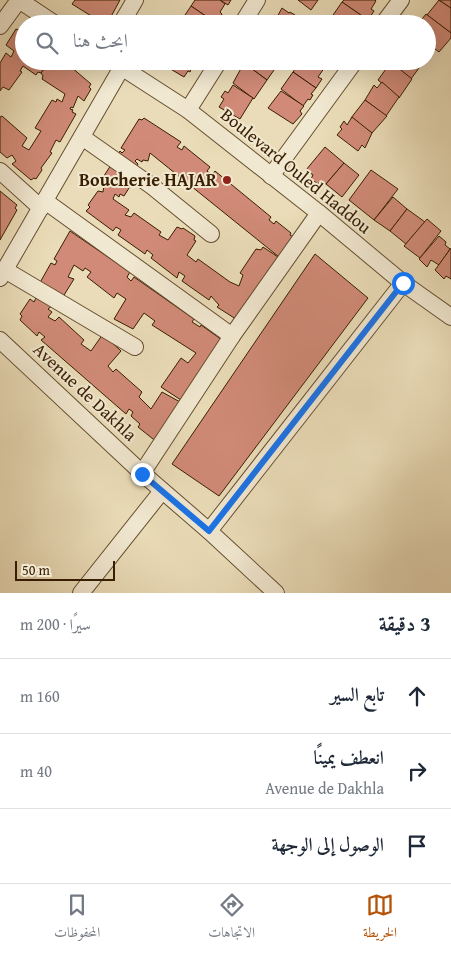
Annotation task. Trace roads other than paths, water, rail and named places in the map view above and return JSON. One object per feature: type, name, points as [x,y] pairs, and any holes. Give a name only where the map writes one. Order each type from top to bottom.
[{"type":"street","points":[[0,26],[19,0],[42,15]]},
{"type":"street","points":[[127,15],[135,0]]},
{"type":"street","points":[[248,15],[257,0]]},
{"type":"street","points":[[390,15],[401,0]]},
{"type":"street","points":[[114,70],[82,137],[2,274],[134,347]]},
{"type":"street","name":"Boulevard Ouled Haddou","points":[[126,70],[188,110],[319,213],[403,283],[451,317]]},
{"type":"street","points":[[188,110],[213,70]]},
{"type":"street","points":[[271,176],[348,70]]},
{"type":"street","points":[[82,137],[153,187],[211,234]]},
{"type":"street","points":[[0,171],[43,205],[232,336]]},
{"type":"street","points":[[142,474],[232,336],[319,213]]},
{"type":"street","points":[[209,531],[403,283]]},
{"type":"street","name":"Avenue de Dakhla","points":[[0,340],[142,474],[209,531],[276,593]]},
{"type":"street","points":[[81,593],[162,491]]},
{"type":"place","name":"Boucherie HAJAR","points":[[227,180]]}]
